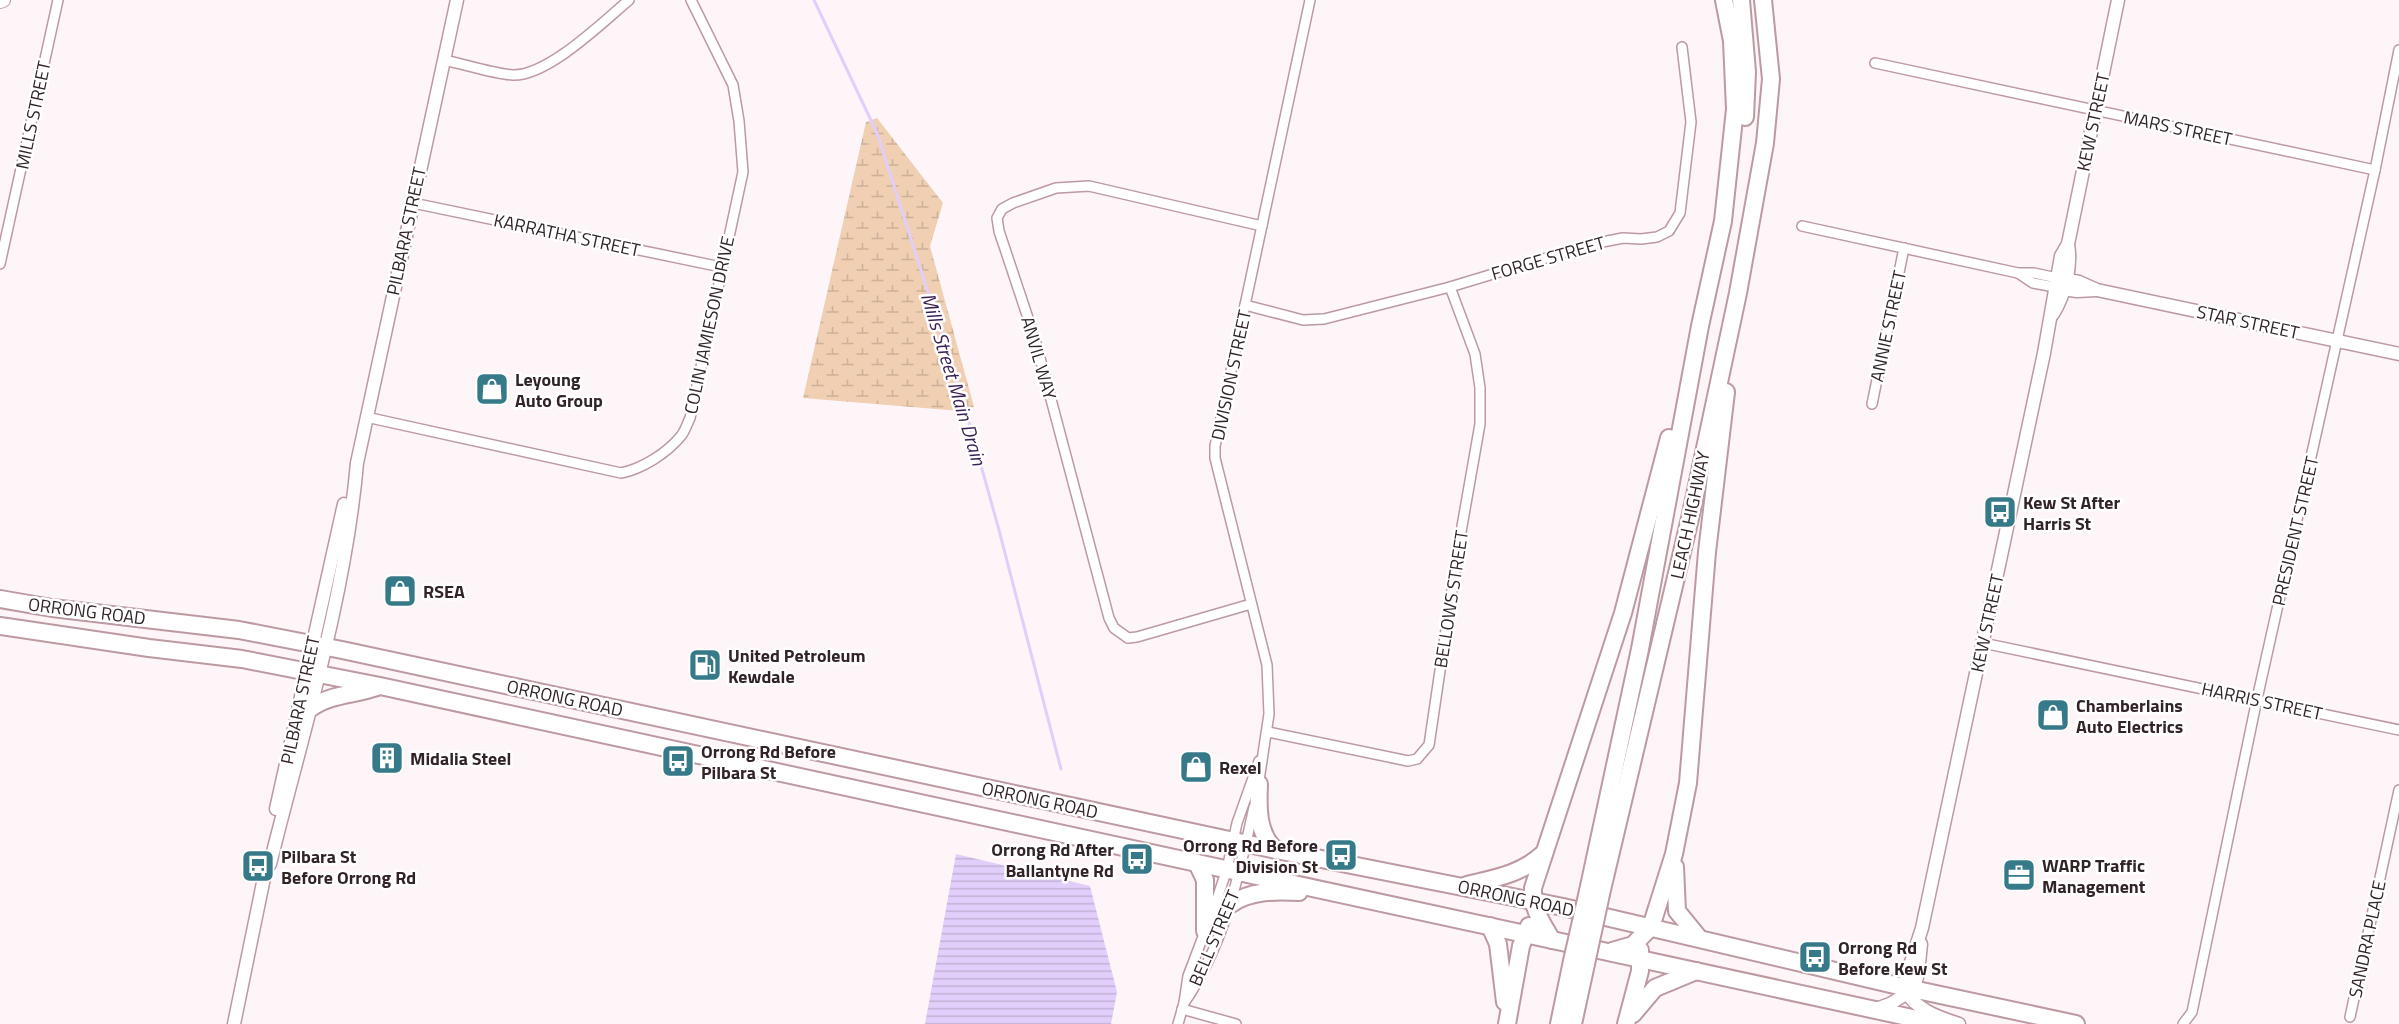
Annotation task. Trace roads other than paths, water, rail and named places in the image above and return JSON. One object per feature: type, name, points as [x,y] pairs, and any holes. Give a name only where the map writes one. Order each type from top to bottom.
[{"type":"highway","points":[[1723,220],[1735,109],[1732,41],[1724,0]]},
{"type":"highway","points":[[1723,220],[1736,176],[1744,125],[1747,72],[1741,0]]},
{"type":"highway","name":"LEACH HIGHWAY","points":[[1594,892],[1689,525],[1738,293],[1765,143],[1771,79],[1763,0]]},
{"type":"highway","name":"LEACH HIGHWAY","points":[[1559,1024],[1579,963],[1594,892],[1700,326],[1723,220]]},
{"type":"highway","points":[[1608,952],[1622,949],[1638,941],[1651,927],[1674,854],[1688,783],[1707,552],[1738,293]]},
{"type":"highway","points":[[1552,940],[1535,909],[1533,888],[1623,614],[1700,326]]},
{"type":"highway","name":"ORRONG ROAD","points":[[0,599],[52,608],[239,630],[318,646],[1275,850],[1463,886],[1535,909],[1549,910],[1563,907],[1700,938],[1908,990],[2076,1024]]},
{"type":"highway","name":"ORRONG ROAD","points":[[0,626],[242,659],[313,672],[1876,1009],[1926,1023]]},
{"type":"highway","points":[[311,708],[328,698],[360,693],[380,686]]},
{"type":"highway","points":[[1259,784],[1260,820],[1266,839],[1275,850]]},
{"type":"highway","points":[[1674,854],[1677,911],[1700,938]]},
{"type":"highway","points":[[1463,886],[1514,874],[1543,855]]},
{"type":"highway","points":[[1197,862],[1205,880],[1205,931]]},
{"type":"highway","points":[[1232,904],[1246,896],[1258,893],[1345,894]]},
{"type":"highway","points":[[1507,1024],[1525,934],[1535,909]]},
{"type":"highway","points":[[1616,919],[1638,941],[1641,959],[1627,1022]]},
{"type":"highway","points":[[1490,926],[1498,944],[1507,1024]]},
{"type":"highway","name":"LEACH HIGHWAY","points":[[1573,1024],[1579,963]]},
{"type":"highway","points":[[1627,1022],[1655,988],[1697,971]]},
{"type":"street","name":"MILLS STREET","points":[[0,264],[58,0]]},
{"type":"street","name":"PILBARA STREET","points":[[234,1024],[266,868],[264,862],[313,672],[347,491],[357,463],[457,0]]},
{"type":"street","points":[[444,60],[514,75],[536,69],[556,59],[629,0]]},
{"type":"street","name":"COLIN JAMIESON DRIVE","points":[[366,417],[621,472],[635,470],[681,435],[690,418],[743,172],[740,122],[733,85],[691,0]]},
{"type":"street","name":"DIVISION STREET","points":[[1239,842],[1268,732],[1267,665],[1215,458],[1215,446],[1310,0]]},
{"type":"street","name":"KEW STREET","points":[[1908,990],[1918,974],[1922,928],[2060,284],[2061,256],[2068,244],[2118,0]]},
{"type":"street","name":"FORGE STREET","points":[[1245,305],[1303,320],[1324,319],[1450,287],[1592,244],[1623,238],[1658,237],[1669,231],[1675,224],[1682,203],[1691,122],[1682,47]]},
{"type":"street","name":"PRESIDENT STREET","points":[[2194,1024],[2192,1012],[2257,699],[2338,341],[2399,50]]},
{"type":"street","name":"MARS STREET","points":[[1875,63],[2375,171]]},
{"type":"street","name":"ANVIL WAY","points":[[1251,604],[1137,637],[1128,638],[1114,628],[1089,550],[1035,339],[999,231],[997,218],[1002,209],[1012,203],[1056,188],[1089,186],[1262,226]]},
{"type":"street","name":"KARRATHA STREET","points":[[413,203],[721,267]]},
{"type":"street","name":"STAR STREET","points":[[1802,226],[2018,273],[2032,283],[2079,282],[2097,290],[2399,354]]},
{"type":"street","name":"ANNIE STREET","points":[[1872,404],[1904,248]]},
{"type":"street","name":"BELLOWS STREET","points":[[1268,732],[1408,761],[1417,759],[1429,745],[1458,549],[1480,424],[1480,388],[1474,354],[1450,287]]},
{"type":"street","name":"HARRIS STREET","points":[[1983,643],[2399,730]]},
{"type":"street","name":"PILBARA STREET","points":[[266,868],[270,864],[311,708],[313,672]]},
{"type":"street","name":"DIVISION STREET","points":[[1239,842],[1259,784],[1264,750]]},
{"type":"street","name":"SANDRA PLACE","points":[[2350,1017],[2399,790]]},
{"type":"street","points":[[1234,870],[1239,842]]},
{"type":"street","points":[[1234,870],[1239,842]]},
{"type":"street","name":"BELL STREET","points":[[1183,1006],[1199,982],[1232,904],[1234,870]]},
{"type":"street","name":"BELL STREET","points":[[1178,1024],[1188,976],[1205,931],[1234,870]]},
{"type":"street","points":[[1886,1024],[1876,1009],[1908,990],[1924,1011],[1959,1024]]},
{"type":"street","points":[[1183,1006],[1236,1024]]},
{"type":"street","name":"PRESIDENT STREET","points":[[2183,1024],[2192,1012]]},
{"type":"waterway","name":"Mills Street Main Drain","points":[[814,0],[877,133],[963,401],[1061,769]]},
{"type":"place","name":"Leyoung Auto Group","points":[[492,389]]},
{"type":"place","name":"Kew St After Harris St","points":[[2000,512]]},
{"type":"place","name":"RSEA","points":[[400,591]]},
{"type":"place","name":"United Petroleum Kewdale","points":[[705,665]]},
{"type":"place","name":"Chamberlains Auto Electrics","points":[[2053,715]]},
{"type":"place","name":"Midalia Steel","points":[[387,758]]},
{"type":"place","name":"Orrong Rd Before Pilbara St","points":[[678,761]]},
{"type":"place","name":"Rexel","points":[[1196,767]]},
{"type":"place","name":"Orrong Rd Before Division St","points":[[1341,855]]},
{"type":"place","name":"Orrong Rd After Ballantyne Rd","points":[[1137,859]]},
{"type":"place","name":"Pilbara St Before Orrong Rd","points":[[258,866]]},
{"type":"place","name":"WARP Traffic Management","points":[[2019,875]]},
{"type":"place","name":"Orrong Rd Before Kew St","points":[[1815,957]]}]
